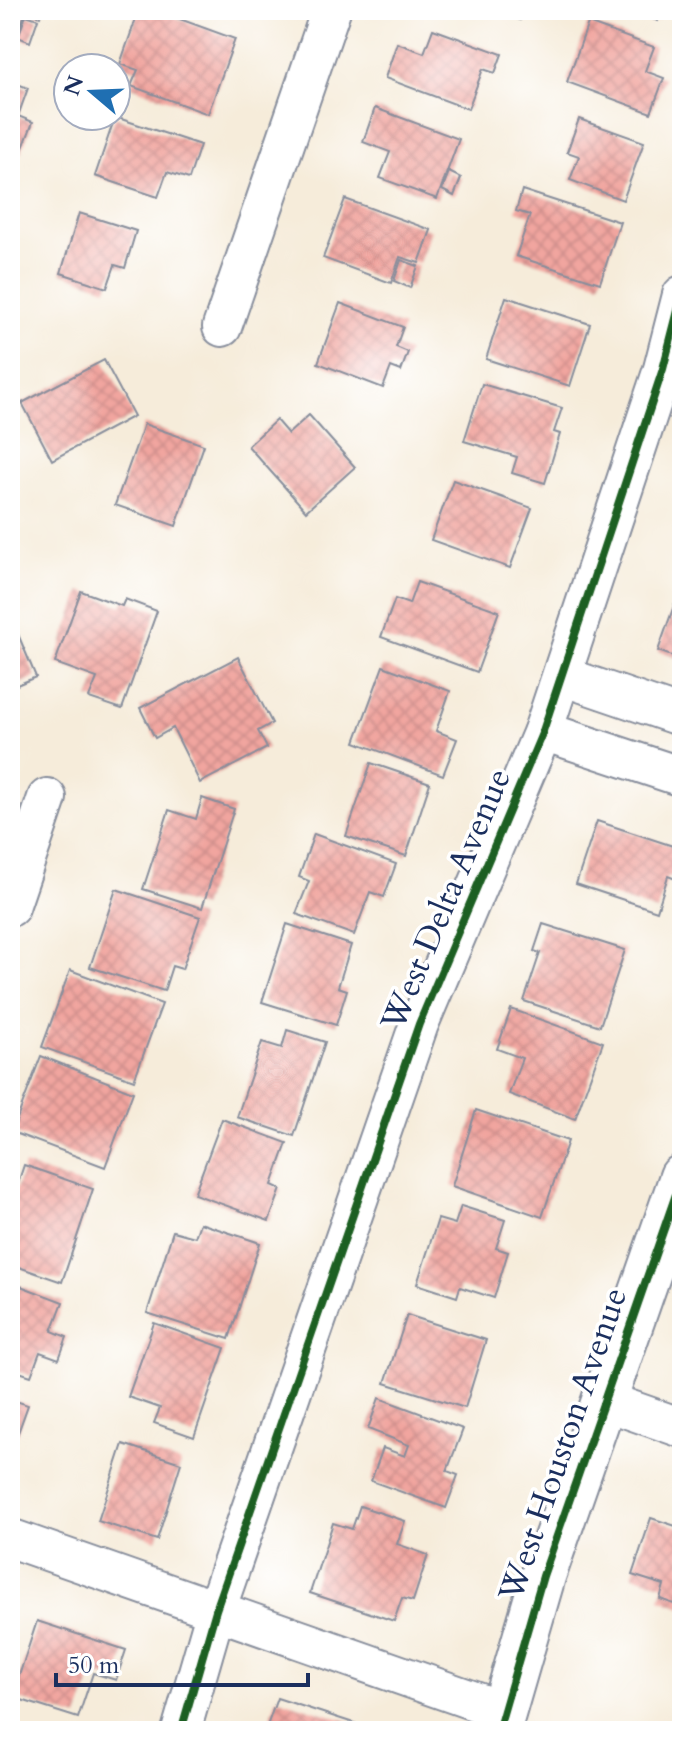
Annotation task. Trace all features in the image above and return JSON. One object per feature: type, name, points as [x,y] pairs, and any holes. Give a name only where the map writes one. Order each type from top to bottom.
[{"type":"street","points":[[222,327],[331,10]]},
{"type":"street","name":"West Delta Avenue","points":[[181,1731],[216,1610],[419,1024],[543,731],[663,369],[682,295]]},
{"type":"street","points":[[562,676],[682,717]]},
{"type":"street","points":[[543,731],[682,777]]},
{"type":"street","points":[[10,907],[47,798]]},
{"type":"street","name":"West Houston Avenue","points":[[501,1721],[543,1576],[682,1177]]},
{"type":"street","points":[[605,1401],[682,1428]]},
{"type":"street","points":[[10,1538],[216,1610],[501,1721]]},
{"type":"building","points":[[10,10],[42,10],[40,16],[26,11],[16,37],[10,35]]},
{"type":"building","points":[[139,10],[155,10],[235,39],[208,114],[132,86],[138,70],[132,68],[132,52],[124,52]]},
{"type":"building","points":[[495,10],[524,10],[520,20]]},
{"type":"building","points":[[627,10],[662,10],[658,21]]},
{"type":"building","points":[[26,15],[38,19],[30,42],[18,37]]},
{"type":"building","points":[[588,23],[654,47],[645,71],[664,78],[651,113],[567,82]]},
{"type":"building","points":[[433,29],[502,54],[495,73],[483,69],[468,109],[385,78],[397,43],[424,53]]},
{"type":"building","points":[[10,81],[28,88],[18,116],[33,122],[21,153],[10,149]]},
{"type":"building","points":[[375,108],[459,139],[437,199],[380,178],[390,152],[363,142]]},
{"type":"building","points":[[579,119],[644,142],[623,200],[570,180],[579,156],[567,152]]},
{"type":"building","points":[[132,123],[200,145],[189,179],[167,172],[158,197],[95,176],[110,132],[132,132]]},
{"type":"building","points":[[449,172],[461,178],[454,196],[442,190]]},
{"type":"building","points":[[522,190],[620,222],[600,283],[516,256],[530,215],[516,211]]},
{"type":"building","points":[[345,199],[431,230],[419,263],[400,257],[391,283],[323,258]]},
{"type":"building","points":[[79,213],[136,231],[125,268],[115,265],[107,288],[61,273]]},
{"type":"building","points":[[401,260],[418,266],[410,288],[394,281]]},
{"type":"building","points":[[506,297],[590,324],[570,386],[486,359]]},
{"type":"building","points":[[340,303],[403,327],[396,347],[408,352],[401,371],[391,367],[383,388],[318,363]]},
{"type":"building","points":[[104,360],[134,416],[52,460],[22,403]]},
{"type":"building","points":[[482,384],[562,408],[554,432],[560,434],[545,483],[512,473],[517,457],[464,441]]},
{"type":"building","points":[[309,415],[355,467],[306,511],[248,446],[276,420],[288,434]]},
{"type":"building","points":[[144,424],[204,445],[176,526],[115,505]]},
{"type":"building","points":[[453,480],[532,508],[510,568],[431,540]]},
{"type":"building","points":[[417,582],[499,611],[477,672],[381,637],[395,599],[409,604]]},
{"type":"building","points":[[682,583],[682,660],[658,651]]},
{"type":"building","points":[[81,591],[122,606],[125,599],[157,611],[122,709],[89,698],[97,678],[55,663]]},
{"type":"building","points":[[10,621],[36,677],[10,688]]},
{"type":"building","points":[[238,657],[272,723],[258,731],[267,748],[200,783],[173,728],[155,738],[140,708]]},
{"type":"building","points":[[383,666],[450,691],[436,731],[457,739],[443,775],[355,742]]},
{"type":"building","points":[[371,763],[430,783],[406,856],[346,836]]},
{"type":"building","points":[[202,798],[234,809],[202,908],[143,889],[169,810],[196,819]]},
{"type":"building","points":[[597,821],[682,849],[681,881],[668,876],[657,911],[576,884]]},
{"type":"building","points":[[314,834],[396,864],[384,897],[370,892],[354,935],[296,914],[309,881],[299,877]]},
{"type":"building","points":[[116,889],[200,917],[182,969],[172,966],[164,991],[90,967]]},
{"type":"building","points":[[287,924],[351,945],[338,987],[347,990],[336,1025],[262,1002]]},
{"type":"building","points":[[543,924],[625,950],[600,1026],[524,1001],[540,953],[534,951]]},
{"type":"building","points":[[70,970],[162,1004],[134,1080],[42,1047]]},
{"type":"building","points":[[511,1009],[603,1042],[575,1119],[509,1094],[522,1058],[497,1049]]},
{"type":"building","points":[[287,1030],[325,1042],[294,1136],[237,1117],[262,1042],[282,1048]]},
{"type":"building","points":[[41,1056],[133,1092],[105,1167],[12,1132]]},
{"type":"building","points":[[476,1110],[568,1141],[542,1217],[452,1186]]},
{"type":"building","points":[[222,1119],[287,1143],[272,1185],[281,1189],[269,1221],[194,1194]]},
{"type":"building","points":[[24,1165],[93,1189],[62,1282],[10,1264],[10,1207]]},
{"type":"building","points":[[461,1206],[505,1220],[496,1248],[508,1252],[494,1298],[460,1287],[457,1297],[417,1284],[438,1219],[455,1224]]},
{"type":"building","points":[[200,1223],[260,1243],[229,1339],[147,1313],[173,1231],[195,1237]]},
{"type":"building","points":[[10,1282],[63,1302],[52,1331],[67,1337],[59,1359],[40,1352],[31,1376],[10,1369]]},
{"type":"building","points":[[407,1315],[486,1340],[465,1408],[385,1383]]},
{"type":"building","points":[[154,1323],[225,1348],[194,1437],[154,1423],[160,1408],[128,1397]]},
{"type":"building","points":[[379,1398],[463,1429],[447,1471],[458,1475],[446,1508],[371,1481],[383,1448],[405,1456],[409,1445],[368,1429]]},
{"type":"building","points":[[10,1399],[28,1405],[15,1441],[10,1440]]},
{"type":"building","points":[[123,1444],[181,1463],[157,1540],[98,1521]]},
{"type":"building","points":[[360,1506],[405,1521],[397,1544],[428,1555],[413,1601],[402,1598],[394,1621],[310,1593],[333,1523],[352,1529]]},
{"type":"building","points":[[651,1518],[682,1528],[682,1607],[660,1599],[664,1585],[632,1575]]},
{"type":"building","points":[[37,1621],[126,1650],[116,1680],[93,1673],[78,1718],[12,1697]]},
{"type":"building","points":[[277,1698],[375,1730],[375,1731],[266,1729]]},
{"type":"cycle path","points":[[181,1731],[216,1610],[419,1024],[543,731],[663,369],[682,295]]},
{"type":"cycle path","points":[[498,1731],[543,1576],[682,1177]]}]
